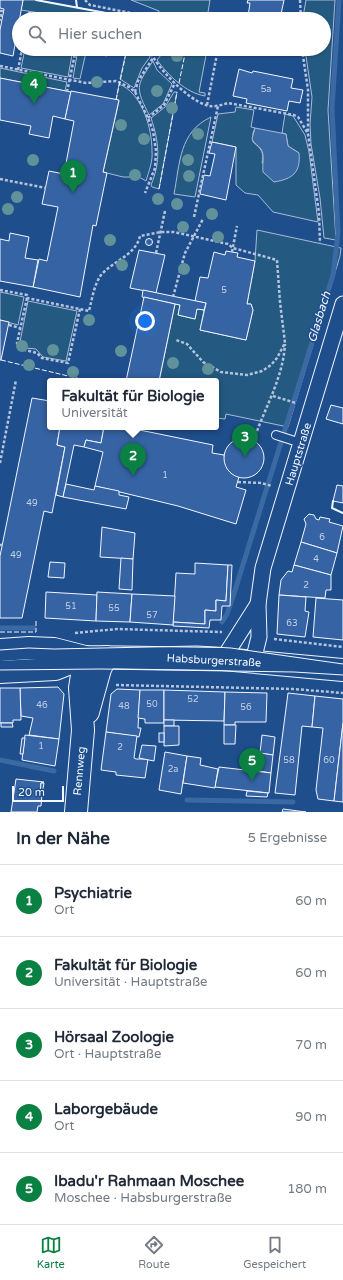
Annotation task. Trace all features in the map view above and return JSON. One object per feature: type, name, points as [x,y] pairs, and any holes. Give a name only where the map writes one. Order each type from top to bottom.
[{"type":"main road","name":"Habsburgerstraße","points":[[0,650],[29,648],[54,650],[95,657],[223,659],[343,670]]},
{"type":"main road","name":"Habsburgerstraße","points":[[0,672],[55,669],[95,657]]},
{"type":"main road","name":"Rennweg","points":[[83,730],[100,669],[95,657]]},
{"type":"main road","name":"Rennweg","points":[[76,812],[83,730],[80,688],[95,657]]},
{"type":"street","name":"Hauptstraße","points":[[253,661],[259,637],[258,604],[263,568],[343,304]]},
{"type":"street","name":"Hauptstraße","points":[[223,659],[258,604]]},
{"type":"lane","points":[[280,436],[301,443]]},
{"type":"path","points":[[85,0],[90,5],[126,12]]},
{"type":"path","points":[[300,0],[301,12]]},
{"type":"path","points":[[0,11],[2,12],[0,21]]},
{"type":"path","points":[[18,70],[21,56]]},
{"type":"path","points":[[67,92],[75,56]]},
{"type":"path","points":[[207,106],[217,56]]},
{"type":"path","points":[[303,56],[308,90],[308,134],[318,206],[320,243]]},
{"type":"path","points":[[135,92],[138,81],[153,58],[162,72],[207,106],[218,106],[228,103],[294,115],[298,117],[308,134]]},
{"type":"path","points":[[0,66],[70,81],[86,83],[116,81],[124,83],[135,92],[153,131],[156,151],[155,168],[145,193]]},
{"type":"path","points":[[148,118],[164,105],[175,83]]},
{"type":"path","points":[[194,217],[218,106]]},
{"type":"path","points":[[0,179],[46,188]]},
{"type":"path","points":[[156,253],[164,211]]},
{"type":"path","points":[[173,297],[185,253],[203,219]]},
{"type":"path","points":[[232,250],[237,226]]},
{"type":"path","points":[[0,290],[27,295],[27,298],[89,311],[96,283],[102,274],[135,248],[140,236],[160,232],[174,232],[228,244],[232,250],[277,260],[285,343],[283,366],[257,431]]},
{"type":"path","points":[[27,298],[18,343],[25,350],[38,353],[42,358],[68,363],[80,309]]},
{"type":"path","points":[[9,325],[20,328]]},
{"type":"path","points":[[176,340],[187,344],[203,362],[221,372],[247,375],[262,371],[271,365],[277,358],[285,343]]},
{"type":"path","points":[[0,463],[16,380]]},
{"type":"path","points":[[272,396],[295,402]]},
{"type":"path","points":[[238,482],[261,483],[269,485]]},
{"type":"path","points":[[68,634],[117,629],[215,631],[240,634]]},
{"type":"path","points":[[259,637],[343,648]]},
{"type":"path","points":[[95,688],[106,689],[109,685],[132,685],[294,689],[343,693]]},
{"type":"shaded area","points":[[23,0],[36,0],[102,12],[33,12],[21,10]]},
{"type":"shaded area","points":[[131,0],[210,0],[208,12],[159,11]]},
{"type":"shaded area","points":[[306,0],[335,0],[328,110],[336,240],[324,238],[320,198],[311,144],[310,124],[312,97],[306,56],[331,56],[331,12],[304,12]]},
{"type":"shaded area","points":[[24,56],[72,56],[68,77],[21,68]]},
{"type":"shaded area","points":[[77,56],[85,56],[80,79],[73,78]]},
{"type":"shaded area","points":[[125,56],[150,56],[142,68],[134,88],[120,79]]},
{"type":"shaded area","points":[[160,56],[206,56],[199,92],[205,93],[205,96],[184,87],[161,66],[157,60]]},
{"type":"shaded area","points":[[153,61],[157,70],[172,84],[163,104],[149,115],[139,88],[140,82]]},
{"type":"shaded area","points":[[0,68],[67,82],[65,91],[0,78]]},
{"type":"shaded area","points":[[119,84],[134,95],[140,103],[148,122],[152,142],[152,158],[146,181],[139,177],[123,177],[103,172],[119,101],[116,100]]},
{"type":"shaded area","points":[[174,92],[177,92],[159,189],[152,187],[151,185],[158,160],[158,152],[156,135],[151,118],[165,107]]},
{"type":"shaded area","points":[[236,107],[254,110],[251,127],[255,128],[253,133],[253,142],[262,151],[262,163],[299,153],[288,146],[286,134],[282,133],[285,114],[293,116],[305,135],[309,152],[318,222],[273,212],[258,195],[245,193],[236,185],[236,147],[212,142],[218,114],[235,112]]},
{"type":"shaded area","points":[[211,117],[195,197],[174,194],[180,160],[187,140],[200,123]]},
{"type":"shaded area","points":[[255,128],[286,134],[288,146],[299,153],[298,166],[294,174],[286,179],[274,182],[263,172],[262,151],[252,139]]},
{"type":"shaded area","points":[[257,230],[341,248],[340,256],[288,427],[226,414],[225,419],[219,418],[219,378],[160,378],[175,304],[180,305],[178,315],[195,319],[197,309],[204,310],[200,330],[246,340],[253,310],[251,304],[247,304],[255,261]]},
{"type":"shaded area","points":[[0,292],[24,297],[18,325],[0,320]]},
{"type":"shaded area","points":[[28,301],[77,311],[66,361],[43,357],[36,349],[26,348],[20,342]]},
{"type":"building","points":[[0,0],[23,0],[21,12],[12,12],[12,56],[0,53],[0,30],[4,9],[0,8]]},
{"type":"building","points":[[248,0],[284,0],[281,12],[249,12],[250,3],[247,3]]},
{"type":"building","points":[[239,69],[252,73],[253,71],[293,79],[291,88],[303,90],[300,103],[289,101],[287,111],[246,103],[247,99],[233,96]]},
{"type":"building","points":[[0,78],[71,92],[65,119],[53,116],[49,138],[29,134],[31,126],[0,120]]},
{"type":"building","points":[[71,91],[119,100],[103,172],[107,173],[96,226],[93,225],[80,297],[33,287],[39,259],[47,261],[58,207],[42,204],[49,171],[64,174],[74,121],[65,119]]},
{"type":"building","points":[[212,142],[236,147],[226,200],[200,194],[204,175],[210,176],[215,154],[209,153]]},
{"type":"building","points":[[10,233],[29,237],[25,258],[38,260],[33,287],[0,281],[0,239],[9,241]]},
{"type":"building","points":[[149,239],[152,242],[149,245],[146,242]]},
{"type":"building","points":[[139,250],[165,255],[156,293],[130,288]]},
{"type":"building","points":[[226,251],[238,253],[237,257],[255,261],[247,304],[251,304],[253,310],[246,340],[200,330],[206,303],[195,301],[200,277],[208,278],[214,252],[225,255]]},
{"type":"building","points":[[143,290],[206,303],[204,310],[197,309],[195,319],[178,315],[180,305],[142,297]]},
{"type":"building","points":[[144,297],[175,304],[160,378],[127,378]]},
{"type":"building","points":[[0,320],[9,322],[1,360],[0,360]]},
{"type":"building","points":[[32,398],[47,400],[47,430],[60,430],[57,445],[65,447],[52,513],[44,511],[22,618],[0,618],[0,556]]},
{"type":"building","points":[[331,405],[343,408],[343,424],[326,419]]},
{"type":"building","points":[[60,430],[103,430],[101,443],[86,440],[84,447],[74,445],[63,497],[56,495],[65,447],[57,445]]},
{"type":"building","points":[[103,430],[140,430],[213,445],[212,453],[224,455],[227,468],[231,473],[239,477],[236,487],[246,490],[236,524],[178,506],[95,486],[103,452],[84,447],[86,440],[101,443]]},
{"type":"building","points":[[248,438],[255,441],[261,447],[264,458],[263,466],[255,475],[248,478],[240,478],[233,475],[225,466],[224,454],[227,447],[236,439]]},
{"type":"building","points":[[66,484],[94,490],[95,486],[119,491],[119,495],[129,497],[126,509],[63,497]]},
{"type":"building","points":[[337,485],[343,486],[343,503],[333,501]]},
{"type":"building","points":[[309,514],[314,515],[316,519],[319,520],[320,517],[330,519],[329,522],[343,526],[337,553],[301,542],[306,524],[304,519]]},
{"type":"building","points":[[102,527],[135,533],[133,559],[100,557]]},
{"type":"building","points":[[301,542],[337,553],[331,575],[294,565]]},
{"type":"building","points":[[121,558],[133,559],[132,590],[119,589]]},
{"type":"building","points":[[50,562],[65,563],[64,578],[48,577]]},
{"type":"building","points":[[195,563],[228,565],[226,601],[216,600],[216,611],[205,610],[205,624],[173,622],[176,573],[195,574]]},
{"type":"building","points":[[228,565],[232,565],[230,606],[222,606],[221,620],[210,620],[209,628],[173,626],[173,622],[205,624],[205,610],[216,611],[216,600],[226,601]]},
{"type":"building","points":[[294,565],[331,575],[331,590],[326,590],[325,598],[279,595],[281,580],[288,571],[292,572]]},
{"type":"building","points":[[46,592],[97,595],[96,621],[45,618]]},
{"type":"building","points":[[97,592],[132,594],[130,622],[96,621]]},
{"type":"building","points":[[132,594],[175,596],[173,625],[130,622]]},
{"type":"building","points":[[279,595],[306,597],[305,611],[309,612],[305,637],[277,634]]},
{"type":"building","points":[[316,598],[343,600],[343,640],[313,637]]},
{"type":"building","points":[[58,687],[64,694],[59,739],[29,735],[33,718],[21,716],[20,688]]},
{"type":"building","points":[[0,688],[20,688],[21,720],[13,720],[13,723],[0,723]]},
{"type":"building","points":[[117,689],[140,690],[138,728],[141,728],[139,737],[106,732],[111,694]]},
{"type":"building","points":[[140,690],[164,690],[164,723],[145,723],[145,719],[138,718]]},
{"type":"building","points":[[164,690],[225,692],[224,721],[164,720]]},
{"type":"building","points":[[225,692],[267,693],[266,722],[235,722],[235,725],[224,725]]},
{"type":"building","points":[[288,693],[315,696],[312,727],[302,726],[295,795],[275,793]]},
{"type":"building","points":[[315,696],[343,699],[343,723],[334,801],[318,799],[316,790],[323,728],[312,727]]},
{"type":"building","points":[[164,720],[174,720],[174,726],[164,726]]},
{"type":"building","points":[[1,723],[12,723],[13,727],[1,727]]},
{"type":"building","points":[[343,723],[343,802],[334,801]]},
{"type":"building","points":[[224,725],[236,725],[235,744],[224,744]]},
{"type":"building","points":[[164,726],[179,726],[179,745],[164,746]]},
{"type":"building","points":[[106,732],[137,736],[134,758],[148,759],[145,778],[116,775],[116,772],[101,770]]},
{"type":"building","points":[[159,733],[164,733],[164,742],[159,742]]},
{"type":"building","points":[[25,735],[59,739],[55,766],[22,760]]},
{"type":"building","points":[[262,735],[275,737],[273,755],[260,753]]},
{"type":"building","points":[[22,738],[25,738],[23,754],[20,754]]},
{"type":"building","points":[[142,745],[156,746],[154,761],[139,758]]},
{"type":"building","points":[[165,752],[187,756],[181,794],[159,790]]},
{"type":"building","points":[[260,753],[273,755],[271,773],[259,771]]},
{"type":"building","points":[[187,756],[201,758],[200,765],[218,769],[215,788],[183,783]]},
{"type":"building","points":[[219,767],[271,773],[269,793],[215,787]]},
{"type":"building","points":[[16,779],[44,782],[41,783],[41,806],[38,806],[37,812],[11,812]]},
{"type":"building","points":[[41,783],[44,783],[42,794],[40,794]]},
{"type":"building","points":[[247,791],[268,793],[267,797],[246,796]]},
{"type":"building","points":[[283,809],[306,812],[282,812]]},
{"type":"waterway","name":"Glasbach","points":[[222,622],[227,614],[232,600],[333,275],[338,233],[332,108],[339,0]]},
{"type":"waterway","name":"Glasbach","points":[[0,628],[34,628]]},
{"type":"waterway","points":[[0,760],[54,771]]},
{"type":"waterway","points":[[187,800],[293,802]]},
{"type":"tram line","points":[[0,650],[29,648],[54,649],[197,646],[231,648],[343,664]]},
{"type":"tram line","points":[[0,670],[100,669],[294,672],[343,675]]},
{"type":"fence","points":[[116,100],[125,56]]},
{"type":"fence","points":[[179,83],[185,56]]},
{"type":"fence","points":[[159,189],[177,92]]},
{"type":"fence","points":[[1,360],[76,378]]},
{"type":"fence","points":[[0,632],[36,632],[36,619]]},
{"type":"wall","points":[[36,0],[101,12]]},
{"type":"wall","points":[[76,0],[77,7]]},
{"type":"wall","points":[[333,501],[332,508],[343,513]]},
{"type":"place","name":"Laborgebäude","points":[[34,104]]},
{"type":"place","name":"Psychiatrie","points":[[73,193]]},
{"type":"place","name":"Hörsaal Zoologie","points":[[245,457]]},
{"type":"place","name":"Fakultät für Biologie","points":[[133,476]]},
{"type":"place","name":"Ibadu'r Rahmaan Moschee","points":[[252,781]]}]
